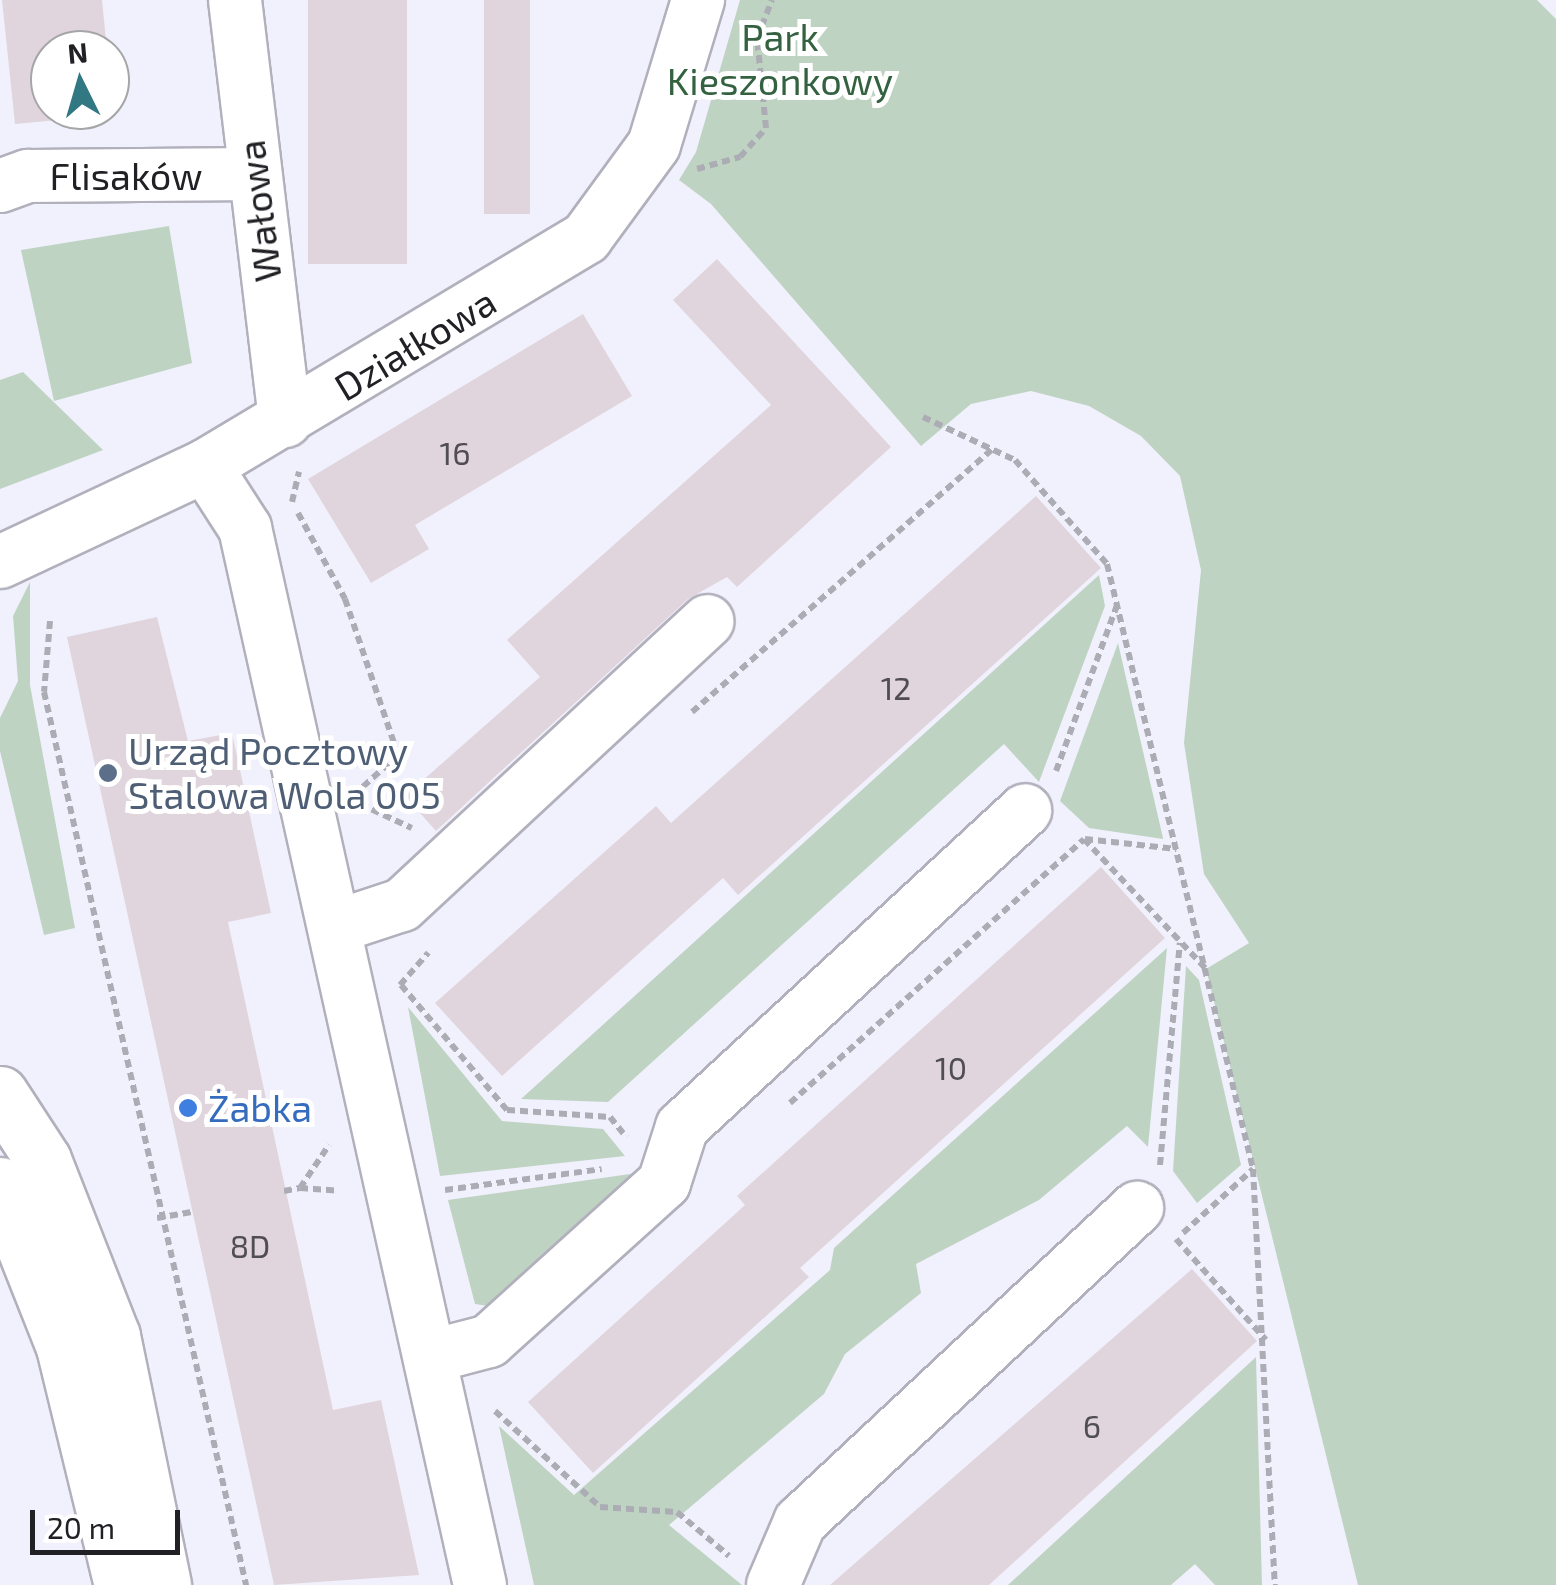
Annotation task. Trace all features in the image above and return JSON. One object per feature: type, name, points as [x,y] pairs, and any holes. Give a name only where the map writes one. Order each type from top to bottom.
[{"type":"street","name":"Wałowa","points":[[235,0],[286,421]]},
{"type":"street","name":"Działkowa","points":[[0,562],[205,466],[286,421],[542,270],[601,224],[654,145],[698,0]]},
{"type":"street","name":"Flisaków","points":[[0,186],[28,176],[254,174]]},
{"type":"street","points":[[205,466],[245,528],[358,919],[432,1356],[480,1585]]},
{"type":"street","points":[[358,919],[402,905],[708,621]]},
{"type":"street","points":[[432,1356],[488,1342],[656,1173],[682,1127],[1025,810]]},
{"type":"street","points":[[0,1094],[51,1178],[112,1336],[163,1585]]},
{"type":"street","points":[[0,1185],[64,1348],[122,1585]]},
{"type":"street","points":[[754,1573],[800,1522],[1160,1232]]},
{"type":"path","points":[[686,173],[740,157],[766,128],[757,38],[772,0]]},
{"type":"path","points":[[923,416],[1015,460],[1107,564],[1254,1168],[1268,1343],[1275,1585]]},
{"type":"path","points":[[682,721],[992,449]]},
{"type":"path","points":[[290,498],[346,599],[398,755],[350,799]]},
{"type":"path","points":[[1025,810],[1050,789],[1117,605]]},
{"type":"path","points":[[50,620],[44,692],[156,1218],[246,1585]]},
{"type":"path","points":[[350,799],[354,818]]},
{"type":"path","points":[[350,799],[462,848]]},
{"type":"path","points":[[781,1112],[1084,839],[1176,849]]},
{"type":"path","points":[[1084,839],[1206,969]]},
{"type":"path","points":[[358,919],[394,999],[400,984],[440,941]]},
{"type":"path","points":[[1180,942],[1159,1174],[1160,1232],[1268,1343]]},
{"type":"path","points":[[400,984],[507,1110],[610,1117],[656,1173]]},
{"type":"path","points":[[1160,1232],[1254,1168]]},
{"type":"path","points":[[431,1192],[656,1173]]},
{"type":"path","points":[[156,1218],[191,1212]]},
{"type":"path","points":[[487,1418],[485,1402],[600,1506],[677,1512],[754,1573]]},
{"type":"green space","name":"Park Kieszonkowy","points":[[740,0],[1537,0],[1556,19],[1556,1585],[1358,1585],[1206,969],[1249,943],[1204,874],[1184,743],[1201,570],[1180,476],[1141,436],[1089,406],[1031,391],[971,404],[921,446],[711,204],[679,180],[696,152]]},
{"type":"green space","points":[[169,226],[192,363],[54,401],[21,250]]},
{"type":"green space","points":[[23,372],[103,450],[0,489],[0,380]]},
{"type":"green space","points":[[1099,575],[1105,606],[1039,782],[1004,744],[608,1102],[521,1099]]},
{"type":"green space","points":[[30,582],[30,685],[75,928],[44,935],[0,751],[0,718],[18,681],[13,616]]},
{"type":"green space","points":[[1118,643],[1163,839],[1089,828],[1060,801]]},
{"type":"green space","points":[[1167,948],[1148,1147],[1127,1126],[1039,1200],[916,1264],[921,1293],[845,1354],[824,1394],[669,1525],[742,1585],[534,1585],[499,1426],[574,1495],[830,1270],[834,1248]]},
{"type":"green space","points":[[1186,966],[1199,980],[1241,1165],[1197,1203],[1173,1171]]},
{"type":"green space","points":[[408,1007],[502,1121],[603,1129],[625,1156],[440,1176]]},
{"type":"green space","points":[[644,1172],[495,1307],[475,1304],[448,1200]]},
{"type":"green space","points":[[1256,1357],[1262,1585],[1215,1585],[1195,1564],[1171,1585],[1008,1585]]},
{"type":"building","points":[[2,0],[102,0],[105,30],[30,30],[30,123],[15,124]]},
{"type":"building","points":[[308,0],[407,0],[407,264],[308,264]]},
{"type":"building","points":[[484,0],[530,0],[530,214],[484,214]]},
{"type":"building","points":[[717,259],[891,447],[737,587],[727,577],[688,599],[436,831],[405,796],[540,677],[507,640],[771,405],[673,300]]},
{"type":"building","points":[[583,314],[632,396],[415,525],[429,549],[371,583],[308,479]]},
{"type":"building","points":[[1036,496],[1101,568],[738,895],[723,878],[502,1076],[435,1003],[656,806],[671,823]]},
{"type":"building","points":[[157,617],[188,741],[232,733],[271,913],[228,922],[333,1410],[381,1400],[419,1575],[274,1585],[67,637]]},
{"type":"building","points":[[1101,867],[1165,938],[800,1268],[809,1277],[593,1473],[528,1402],[745,1205],[737,1196]]},
{"type":"building","points":[[1192,1269],[1257,1341],[989,1585],[830,1585]]},
{"type":"place","name":"Urząd Pocztowy Stalowa Wola 005","points":[[108,773]]},
{"type":"place","name":"Żabka","points":[[188,1108]]}]
